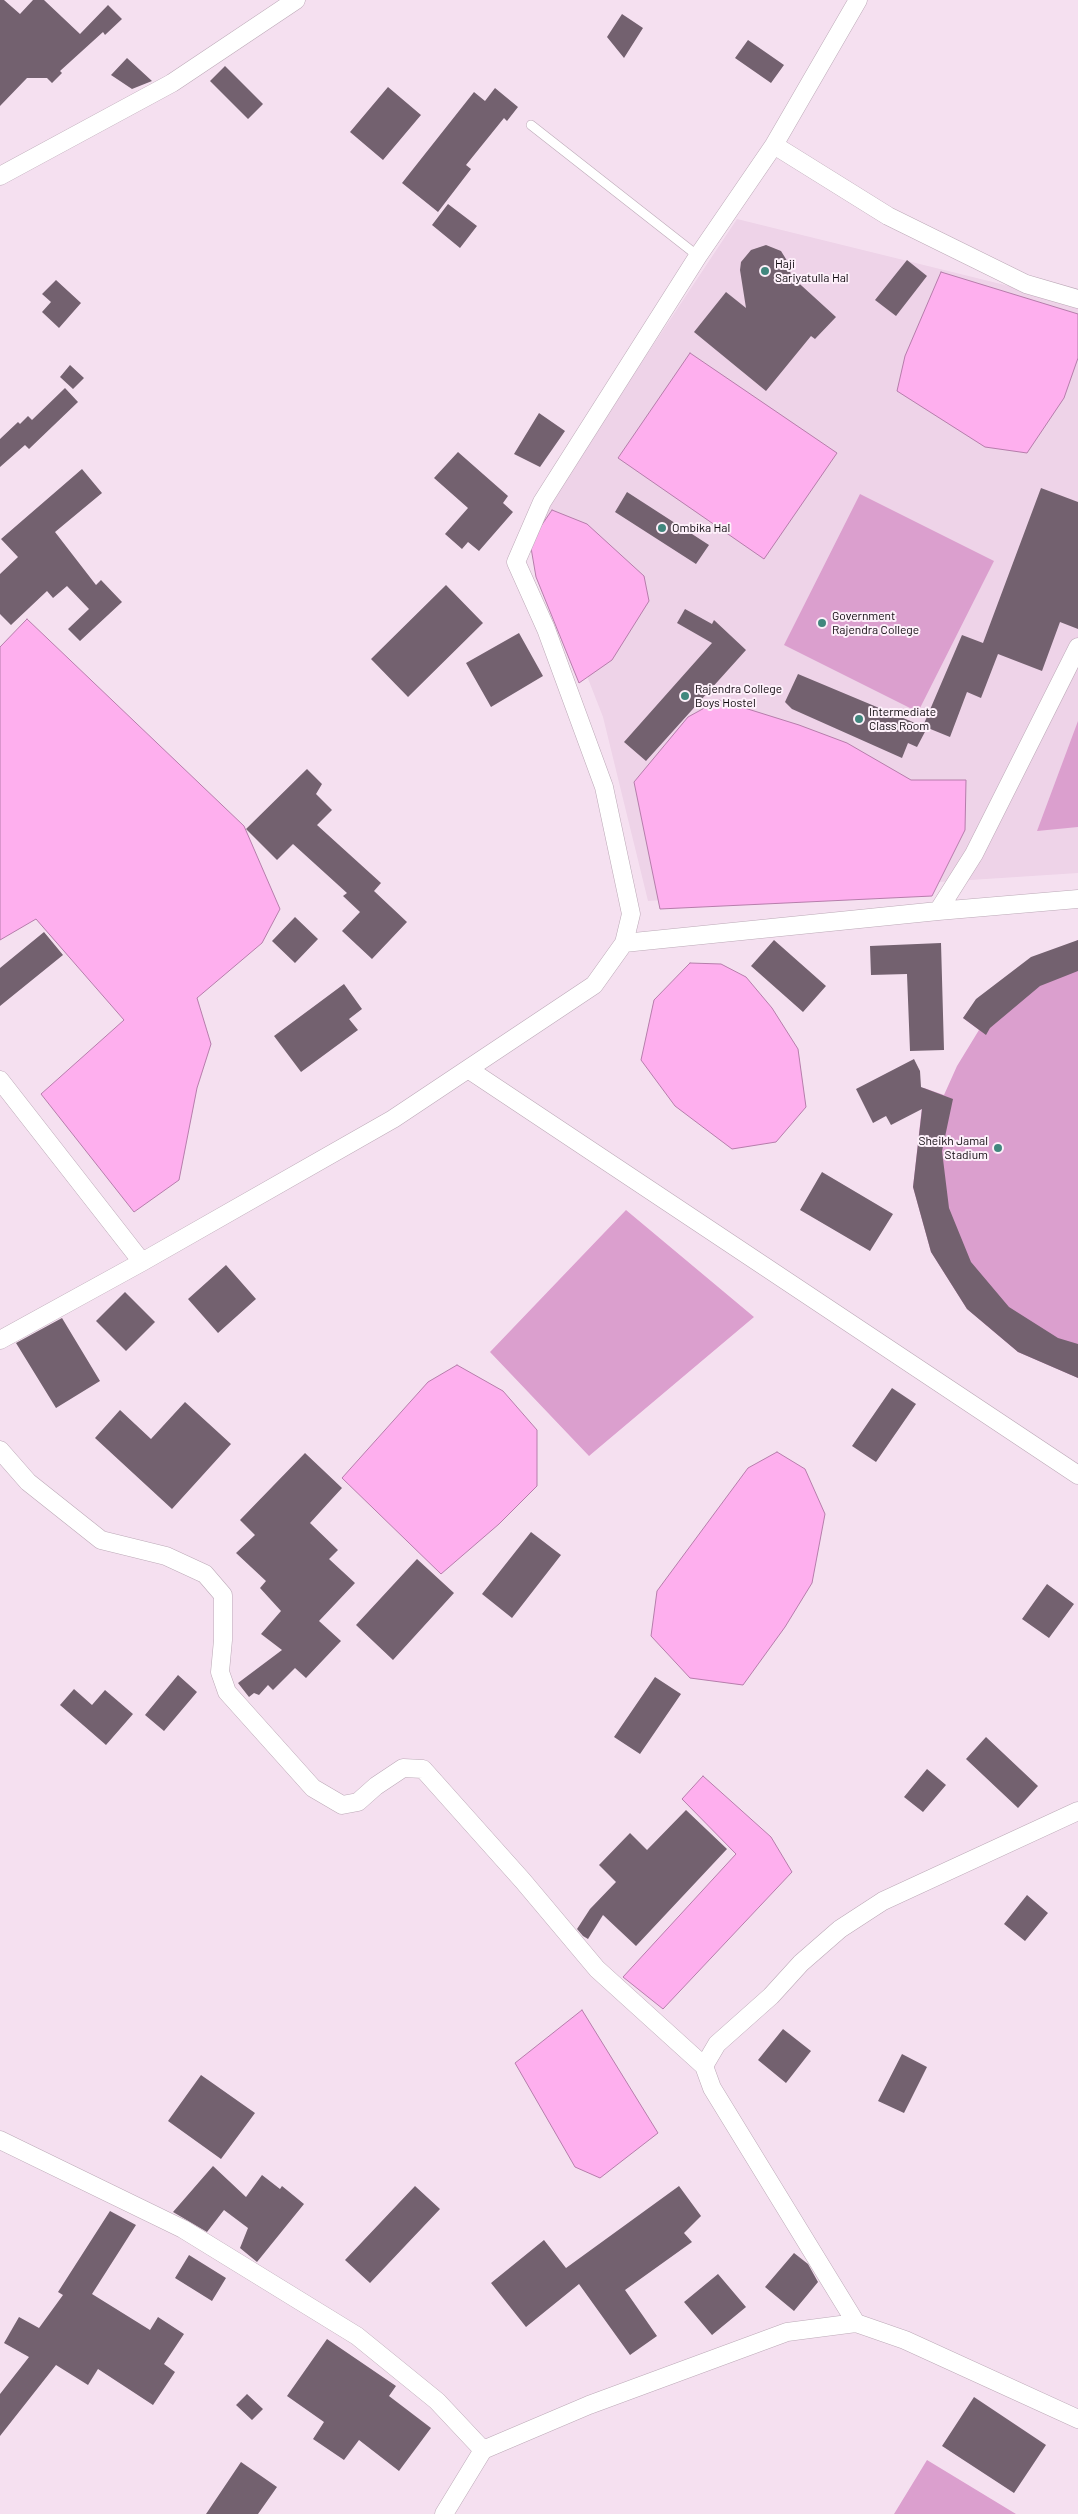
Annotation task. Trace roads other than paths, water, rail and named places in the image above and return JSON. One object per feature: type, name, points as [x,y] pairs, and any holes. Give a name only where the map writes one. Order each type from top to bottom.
[{"type":"street","points":[[0,176],[172,83],[296,0]]},
{"type":"street","points":[[0,1340],[142,1262],[392,1119],[594,985],[624,943],[631,914],[604,786],[546,629],[516,562],[542,502],[698,256],[774,145],[858,0]]},
{"type":"street","points":[[774,145],[888,216],[1026,284],[1078,299]]},
{"type":"street","points":[[938,911],[974,854],[1078,647]]},
{"type":"street","points":[[624,943],[938,911],[1078,900]]},
{"type":"street","points":[[468,1069],[1078,1475]]},
{"type":"street","points":[[0,1080],[142,1262]]},
{"type":"street","points":[[0,1450],[28,1482],[101,1540],[166,1556],[206,1574],[223,1594],[223,1640],[220,1672],[227,1692],[313,1788],[342,1805],[358,1802],[376,1786],[403,1768],[423,1769],[523,1881],[597,1969],[704,2066],[712,2088],[856,2323]]},
{"type":"street","points":[[704,2066],[718,2044],[771,1996],[801,1963],[840,1929],[883,1901],[1078,1811]]},
{"type":"street","points":[[0,2140],[183,2229],[356,2336],[436,2402],[483,2450]]},
{"type":"street","points":[[444,2514],[483,2450],[588,2404],[787,2332],[856,2323],[906,2340],[1078,2419]]},
{"type":"lane","points":[[531,125],[698,256]]},
{"type":"place","name":"Haji Sariyatulla Hal","points":[[765,271]]},
{"type":"place","name":"Ombika Hal","points":[[662,528]]},
{"type":"place","name":"Government Rajendra College","points":[[822,623]]},
{"type":"place","name":"Rajendra College Boys Hostel","points":[[685,696]]},
{"type":"place","name":"Intermediate Class Room","points":[[859,719]]},
{"type":"place","name":"Sheikh Jamal Stadium","points":[[998,1148]]}]
